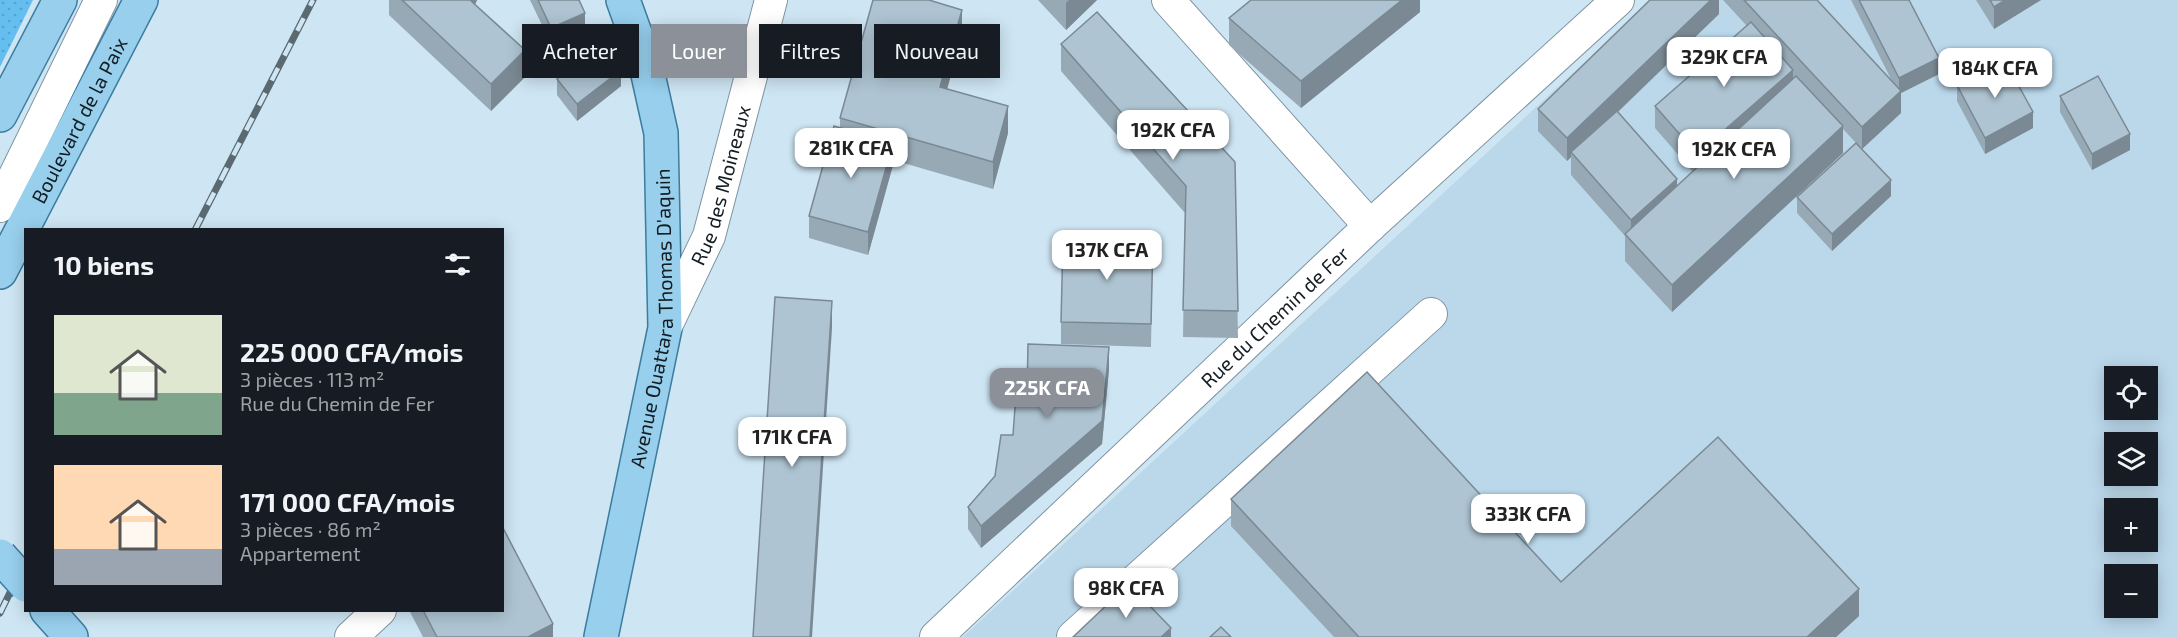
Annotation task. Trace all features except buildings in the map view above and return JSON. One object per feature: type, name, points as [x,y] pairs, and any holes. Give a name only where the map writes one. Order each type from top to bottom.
[{"type":"main road","points":[[0,115],[60,0]]},
{"type":"main road","name":"Boulevard de la Paix","points":[[0,272],[141,0]]},
{"type":"main road","name":"Avenue Ouattara Thomas D'aquin","points":[[601,637],[665,328],[661,133],[645,62],[623,0]]},
{"type":"main road","points":[[0,556],[24,583]]},
{"type":"main road","points":[[49,612],[70,637]]},
{"type":"street","name":"Boulevard de la Paix","points":[[0,206],[101,0]]},
{"type":"street","name":"Rue des Moineaux","points":[[665,328],[709,236],[771,0]]},
{"type":"street","points":[[1168,0],[1370,225]]},
{"type":"street","name":"Rue du Chemin de Fer","points":[[936,637],[1370,225],[1618,0]]},
{"type":"street","points":[[1072,637],[1431,314]]},
{"type":"street","points":[[351,637],[378,612]]},
{"type":"shaded area","points":[[0,0],[33,0],[0,67]]},
{"type":"shaded area","points":[[1652,0],[2177,0],[2177,637],[963,637]]},
{"type":"railway","points":[[196,228],[313,0]]},
{"type":"railway","points":[[0,613],[24,564]]}]
